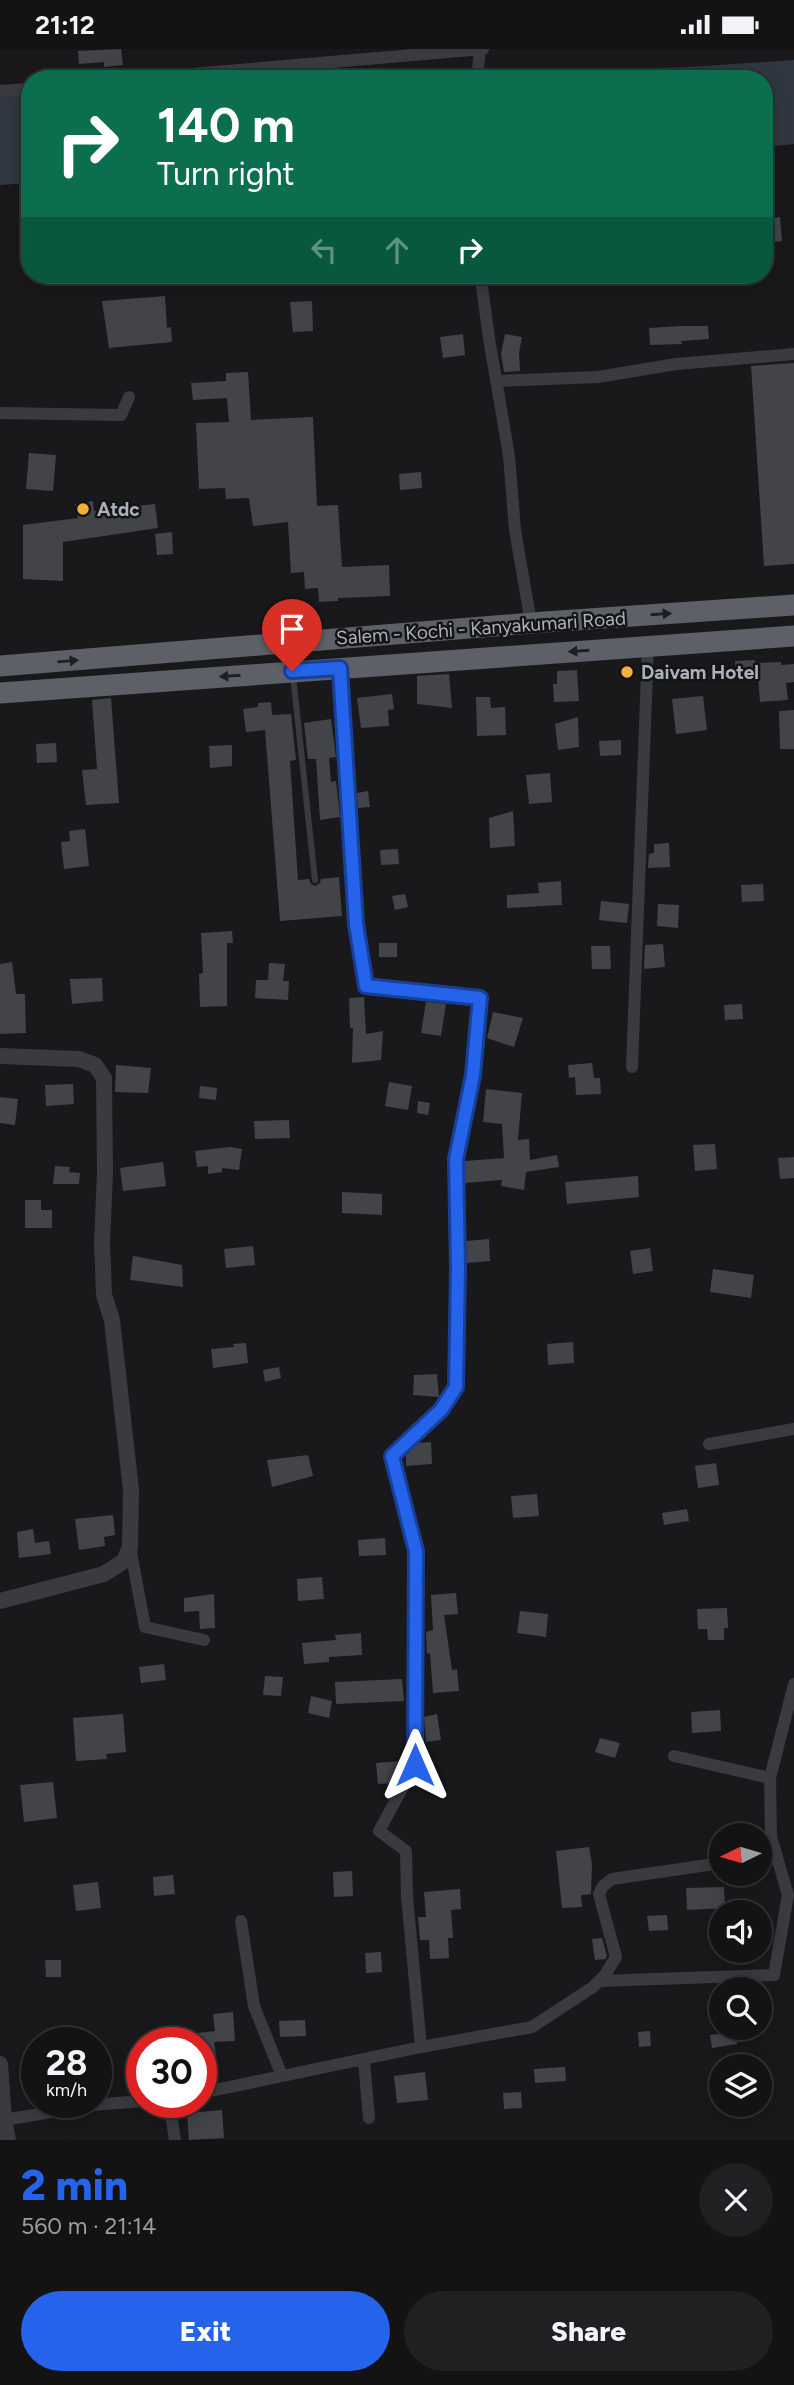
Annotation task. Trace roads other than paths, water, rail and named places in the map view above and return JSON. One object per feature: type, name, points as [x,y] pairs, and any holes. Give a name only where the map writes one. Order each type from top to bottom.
[{"type":"highway","name":"Salem - Kochi - Kanyakumari Road","points":[[0,666],[531,623],[794,605]]},
{"type":"highway","name":"Salem - Kochi - Kanyakumari Road","points":[[0,694],[794,636]]},
{"type":"street","points":[[237,70],[481,49],[478,70]]},
{"type":"street","points":[[0,91],[21,90]]},
{"type":"street","points":[[483,284],[509,456],[515,530],[531,623]]},
{"type":"street","points":[[498,381],[598,377],[676,364],[794,354]]},
{"type":"street","points":[[0,413],[121,415],[129,397]]},
{"type":"street","points":[[632,1067],[648,646]]},
{"type":"street","points":[[340,668],[356,924],[366,986],[480,998],[473,1075],[456,1159],[456,1387],[441,1410],[392,1456],[416,1551],[415,1765],[379,1831],[407,1851],[407,1896],[421,2047]]},
{"type":"street","points":[[0,1056],[79,1059],[95,1065],[104,1078],[104,1295],[112,1320],[131,1490],[130,1548],[145,1627],[204,1640]]},
{"type":"street","points":[[709,1444],[794,1429]]},
{"type":"street","points":[[0,1601],[104,1574],[124,1561],[130,1548]]},
{"type":"street","points":[[771,1823],[770,1778],[794,1684]]},
{"type":"street","points":[[674,1756],[770,1778]]},
{"type":"street","points":[[599,1981],[774,1975],[788,1895],[772,1840]]},
{"type":"street","points":[[217,2089],[532,2027],[599,1981],[616,1957],[600,1893],[603,1886],[612,1879],[709,1865]]},
{"type":"street","points":[[241,1921],[254,2006],[282,2076]]},
{"type":"street","points":[[364,2060],[369,2118]]},
{"type":"street","points":[[0,2064],[8,2140]]},
{"type":"street","points":[[4,2120],[126,2102]]},
{"type":"street","points":[[172,2118],[175,2140]]},
{"type":"lane","points":[[292,671],[315,880]]},
{"type":"place","name":"Atdc","points":[[83,509]]},
{"type":"place","name":"Daivam Hotel","points":[[627,672]]}]
